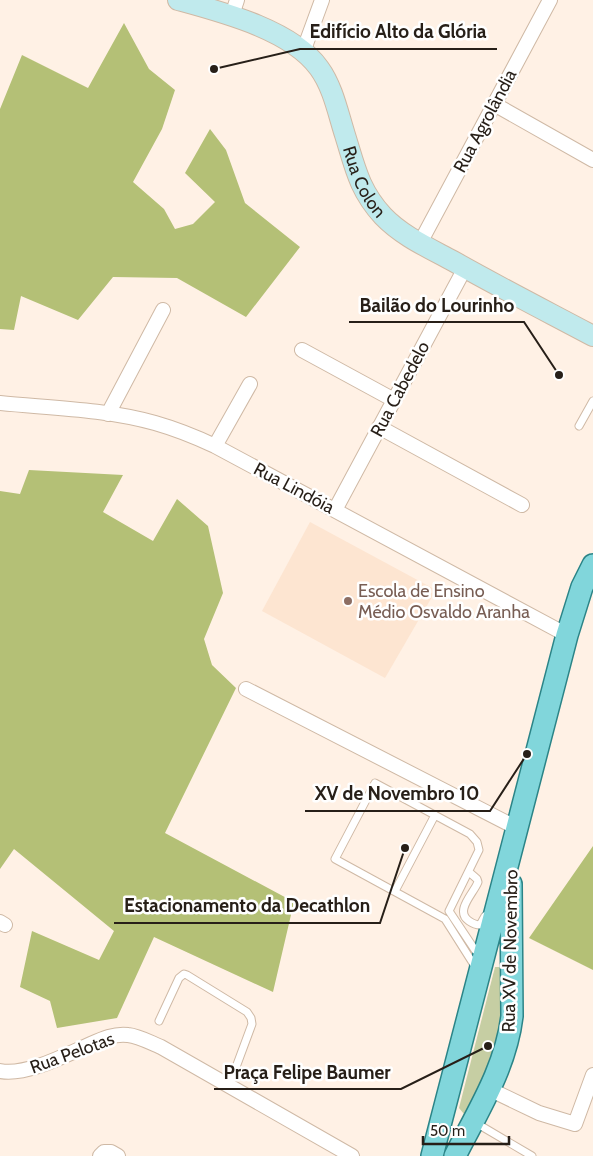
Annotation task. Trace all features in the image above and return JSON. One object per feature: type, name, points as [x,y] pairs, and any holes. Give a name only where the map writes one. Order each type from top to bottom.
[{"type":"main road","name":"Rua XV de Novembro","points":[[432,1156],[567,635],[582,587],[593,565]]},
{"type":"main road","name":"Rua XV de Novembro","points":[[455,1156],[489,1089],[506,1049],[510,1031],[512,1016],[511,854]]},
{"type":"main road","points":[[482,965],[500,961],[507,967],[511,980]]},
{"type":"main road","points":[[446,1106],[457,1124],[466,1125],[473,1122]]},
{"type":"street","name":"Rua Colon","points":[[178,0],[234,8],[304,52],[320,69],[326,79],[359,180],[366,195],[398,230],[593,336]]},
{"type":"street","points":[[304,52],[322,0]]},
{"type":"street","name":"Rua Agrolândia","points":[[420,243],[550,0]]},
{"type":"street","points":[[494,104],[593,160]]},
{"type":"street","name":"Rua Cabedelo","points":[[335,510],[465,268]]},
{"type":"street","points":[[108,414],[163,310]]},
{"type":"street","points":[[302,350],[394,400]]},
{"type":"street","points":[[215,446],[250,384]]},
{"type":"street","name":"Rua Lindóia","points":[[0,402],[108,414],[161,424],[193,436],[215,446],[567,635]]},
{"type":"street","points":[[379,428],[522,505]]},
{"type":"street","points":[[246,689],[517,828]]},
{"type":"street","name":"Rua Pelotas","points":[[0,1071],[14,1072],[27,1070],[99,1040],[112,1036],[129,1035],[161,1047],[352,1156]]},
{"type":"street","points":[[489,1089],[538,1113],[575,1124],[593,1076]]},
{"type":"street","points":[[100,1156],[104,1152],[111,1152],[118,1156]]},
{"type":"lane","points":[[579,426],[593,402]]},
{"type":"lane","points":[[375,783],[470,834],[477,842],[479,850],[449,911],[476,950],[482,965],[445,919],[335,859],[375,783]]},
{"type":"lane","points":[[394,891],[435,814]]},
{"type":"lane","points":[[469,872],[478,882],[463,908],[463,913],[466,920],[476,925],[482,923],[504,883]]},
{"type":"lane","points":[[159,1022],[179,978],[184,974],[247,1012],[252,1024],[229,1086]]},
{"type":"lane","points":[[473,1122],[532,1156]]},
{"type":"shaded area","name":"Escola de Ensino Médio Osvaldo Aranha","points":[[310,522],[436,590],[385,678],[262,611]]},
{"type":"green space","points":[[124,23],[149,69],[175,90],[162,129],[133,182],[164,209],[175,229],[193,224],[215,202],[185,173],[210,129],[226,150],[245,203],[300,247],[246,317],[177,278],[113,277],[78,320],[21,296],[14,330],[0,329],[0,109],[22,55],[88,88]]},
{"type":"green space","points":[[29,470],[123,475],[103,512],[153,541],[177,499],[208,526],[223,593],[204,639],[212,665],[236,688],[165,833],[294,902],[273,992],[154,937],[117,1018],[57,1028],[50,1001],[20,987],[32,931],[99,960],[114,931],[14,849],[0,869],[0,491],[20,494]]},
{"type":"green space","points":[[593,846],[593,970],[529,938]]},
{"type":"green space","points":[[495,967],[502,968],[506,1024],[467,1114],[464,1114],[459,1108]]},
{"type":"place","name":"Edifício Alto da Glória","points":[[214,69]]},
{"type":"place","name":"Bailão do Lourinho","points":[[559,375]]},
{"type":"place","name":"Escola de Ensino Médio Osvaldo Aranha","points":[[348,601]]},
{"type":"place","name":"XV de Novembro 10","points":[[527,754]]},
{"type":"place","name":"Estacionamento da Decathlon","points":[[405,848]]},
{"type":"place","name":"Praça Felipe Baumer","points":[[488,1046]]}]
